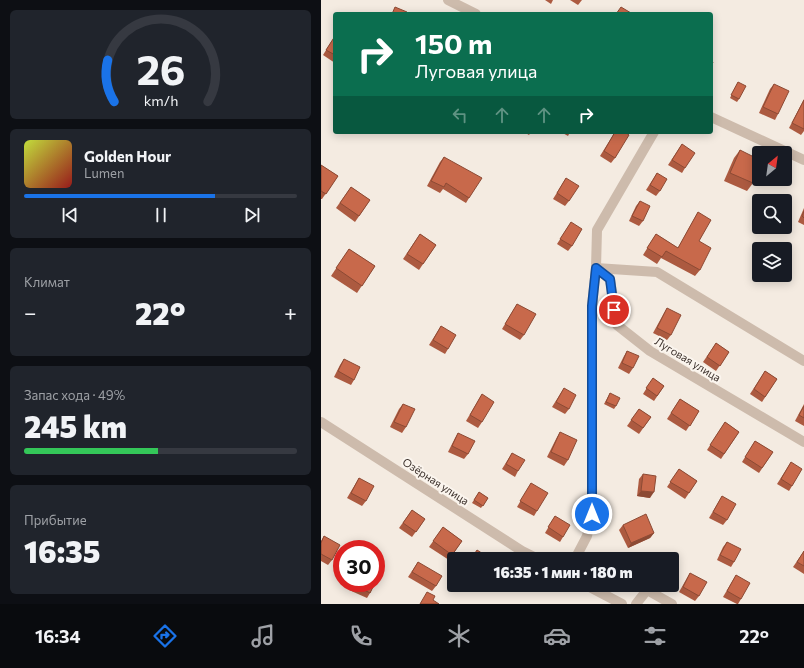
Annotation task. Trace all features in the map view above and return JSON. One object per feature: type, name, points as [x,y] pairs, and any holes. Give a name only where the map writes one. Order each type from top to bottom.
[{"type":"street","points":[[448,0],[472,12]]},
{"type":"street","points":[[713,118],[804,160]]},
{"type":"street","points":[[579,552],[587,536],[592,514],[592,306],[596,268],[597,230],[653,134]]},
{"type":"street","points":[[596,268],[657,272],[804,361]]},
{"type":"street","name":"Луговая улица","points":[[596,268],[610,279],[617,325],[650,351],[804,442]]},
{"type":"street","name":"Озёрная улица","points":[[321,422],[524,552]]},
{"type":"street","points":[[636,604],[647,590],[672,604]]},
{"type":"street","points":[[599,592],[622,604]]},
{"type":"building","points":[[395,7],[407,12],[393,12]]},
{"type":"building","points":[[621,7],[629,12],[617,12]]},
{"type":"building","points":[[333,39],[333,54],[326,50]]},
{"type":"building","points":[[738,82],[746,86],[739,99],[731,95]]},
{"type":"building","points":[[774,84],[789,91],[778,114],[763,107]]},
{"type":"building","points":[[804,100],[804,129],[792,123]]},
{"type":"building","points":[[614,134],[629,135],[615,158],[604,151]]},
{"type":"building","points":[[682,144],[695,153],[685,168],[672,160]]},
{"type":"building","points":[[740,150],[752,156],[752,183],[730,173]]},
{"type":"building","points":[[444,157],[482,178],[469,198],[446,183],[444,187],[431,181]]},
{"type":"building","points":[[321,165],[338,176],[326,194],[321,191]]},
{"type":"building","points":[[657,173],[667,179],[660,191],[650,185]]},
{"type":"building","points":[[566,178],[579,186],[569,201],[557,193]]},
{"type":"building","points":[[351,187],[370,200],[359,216],[340,203]]},
{"type":"building","points":[[640,201],[650,206],[643,221],[632,216]]},
{"type":"building","points":[[698,212],[711,220],[699,241],[711,248],[700,270],[666,251],[662,257],[647,248],[656,234],[678,248]]},
{"type":"building","points":[[571,222],[582,229],[572,246],[560,239]]},
{"type":"building","points":[[420,234],[436,245],[423,264],[407,254]]},
{"type":"building","points":[[349,249],[375,266],[362,286],[336,268]]},
{"type":"building","points":[[517,304],[536,314],[524,335],[505,324]]},
{"type":"building","points":[[667,308],[681,315],[671,335],[657,328]]},
{"type":"building","points":[[441,326],[456,335],[448,349],[433,340]]},
{"type":"building","points":[[716,343],[729,352],[720,366],[707,357]]},
{"type":"building","points":[[627,351],[639,356],[633,368],[622,363]]},
{"type":"building","points":[[344,359],[360,367],[354,380],[338,371]]},
{"type":"building","points":[[765,371],[777,379],[765,397],[754,389]]},
{"type":"building","points":[[653,378],[664,386],[657,396],[646,388]]},
{"type":"building","points":[[564,388],[576,395],[569,409],[556,402]]},
{"type":"building","points":[[610,393],[620,398],[616,406],[606,402]]},
{"type":"building","points":[[482,394],[494,402],[482,422],[470,415]]},
{"type":"building","points":[[680,399],[699,411],[690,426],[671,413]]},
{"type":"building","points":[[403,404],[415,409],[406,427],[394,422]]},
{"type":"building","points":[[804,406],[804,418],[799,415]]},
{"type":"building","points":[[639,409],[651,417],[643,428],[631,420]]},
{"type":"building","points":[[725,422],[739,432],[724,454],[710,445]]},
{"type":"building","points":[[560,432],[577,440],[568,460],[551,452]]},
{"type":"building","points":[[458,433],[475,441],[468,454],[452,446]]},
{"type":"building","points":[[755,441],[773,452],[762,468],[745,457]]},
{"type":"building","points":[[512,453],[525,460],[518,471],[506,464]]},
{"type":"building","points":[[791,462],[802,469],[792,486],[781,479]]},
{"type":"building","points":[[679,469],[697,481],[689,493],[670,482]]},
{"type":"building","points":[[643,474],[656,476],[654,492],[641,491]]},
{"type":"building","points":[[359,478],[374,486],[366,501],[351,493]]},
{"type":"building","points":[[531,483],[548,493],[537,511],[520,501]]},
{"type":"building","points":[[479,492],[488,498],[483,506],[474,500]]},
{"type":"building","points":[[722,496],[736,504],[727,520],[713,512]]},
{"type":"building","points":[[412,510],[425,519],[416,532],[403,523]]},
{"type":"building","points":[[646,514],[654,533],[631,543],[623,525]]},
{"type":"building","points":[[555,516],[570,525],[563,537],[548,527]]},
{"type":"building","points":[[443,527],[462,541],[454,552],[448,552],[433,541]]},
{"type":"building","points":[[324,536],[333,541],[332,560],[321,554],[321,543]]},
{"type":"building","points":[[727,542],[741,549],[734,562],[720,555]]},
{"type":"building","points":[[804,551],[804,566],[797,562]]},
{"type":"building","points":[[418,562],[442,576],[436,586],[412,572]]},
{"type":"building","points":[[690,573],[707,582],[699,596],[683,587]]},
{"type":"building","points":[[736,575],[750,583],[741,599],[727,591]]},
{"type":"building","points":[[427,592],[435,596],[433,600],[439,604],[420,604]]},
{"type":"route","points":[[592,514],[592,306],[596,268],[610,279],[614,310]]}]
